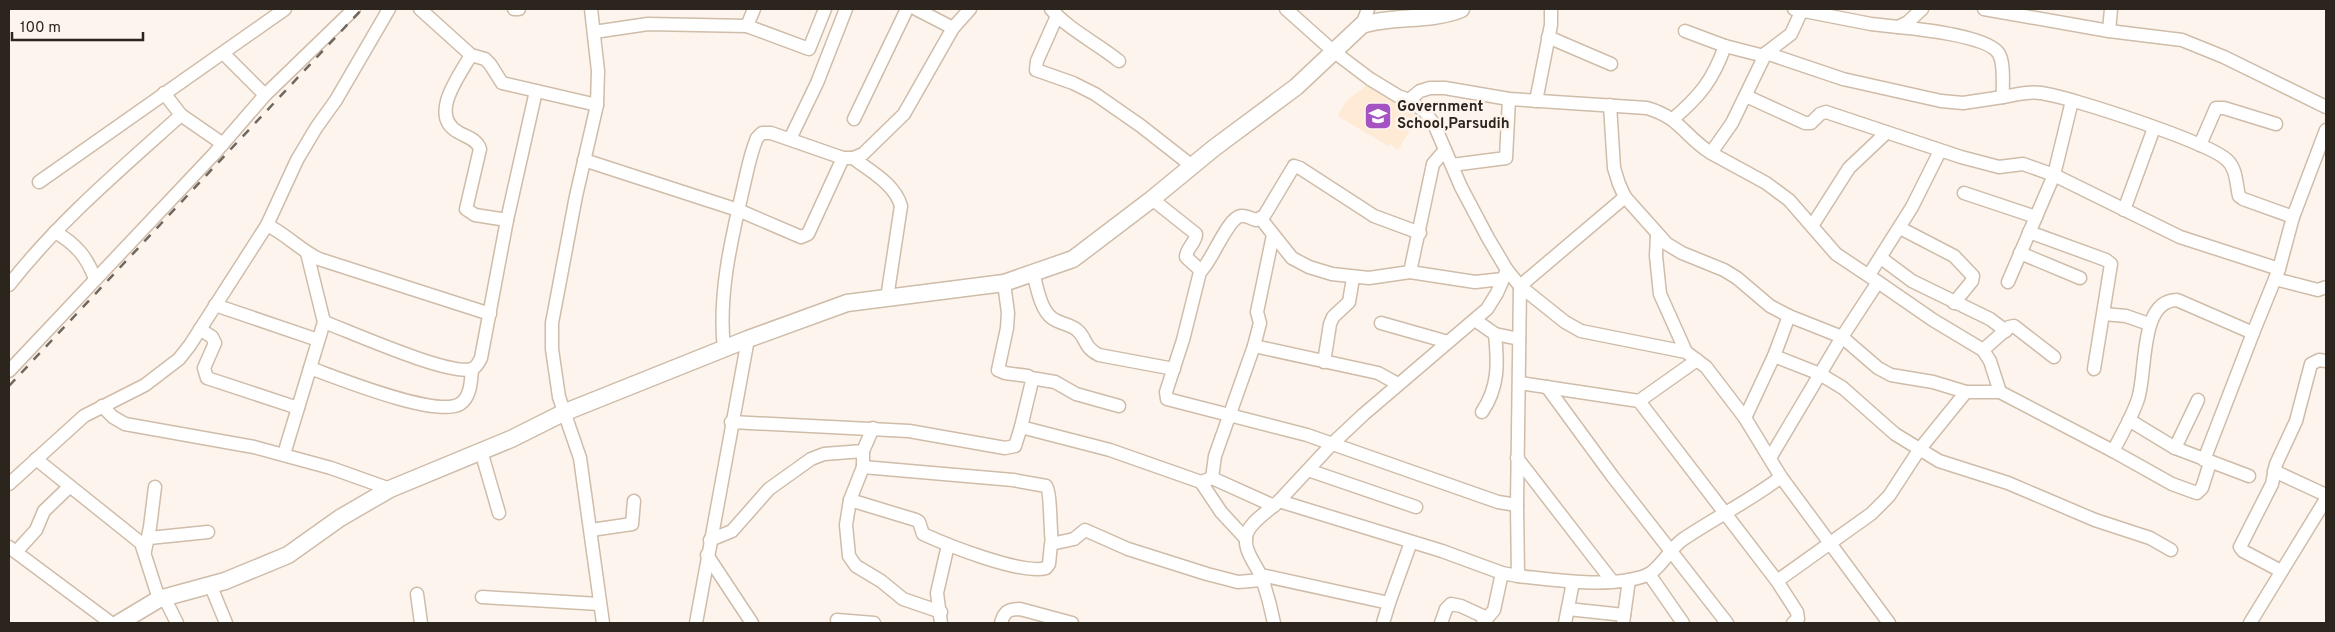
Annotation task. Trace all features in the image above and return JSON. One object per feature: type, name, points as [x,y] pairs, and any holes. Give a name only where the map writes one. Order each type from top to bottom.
[{"type":"main road","points":[[119,623],[162,598],[225,581],[288,555],[340,518],[390,488],[482,451],[564,413],[748,339],[847,303],[1004,283],[1073,258],[1152,200],[1192,166],[1296,87],[1362,26],[1375,21],[1449,14],[1461,9]]},
{"type":"street","points":[[39,182],[285,9]]},
{"type":"street","points":[[9,371],[266,95],[354,9]]},
{"type":"street","points":[[9,484],[77,421],[102,406],[145,385],[179,359],[200,330],[267,225],[297,160],[336,100],[389,9]]},
{"type":"street","points":[[420,9],[471,55],[485,59],[502,83],[597,104]]},
{"type":"street","points":[[514,9],[519,9]]},
{"type":"street","points":[[591,9],[598,80],[597,104],[552,323],[552,349],[564,413],[580,458],[604,623]]},
{"type":"street","points":[[747,26],[754,9]]},
{"type":"street","points":[[594,32],[648,24],[747,26],[809,49],[825,9]]},
{"type":"street","points":[[790,139],[816,83],[846,9]]},
{"type":"street","points":[[854,119],[907,9]]},
{"type":"street","points":[[916,9],[953,28]]},
{"type":"street","points":[[584,160],[738,210],[797,236],[805,237],[848,158],[863,154],[904,114],[953,28],[970,9]]},
{"type":"street","points":[[1286,9],[1333,51],[1370,80],[1409,100],[1425,112],[1434,124],[1461,188],[1505,275],[1565,322],[1581,331],[1686,352],[1706,367],[1745,418],[1781,477],[1889,623]]},
{"type":"street","points":[[1362,26],[1368,9]]},
{"type":"street","points":[[1536,102],[1548,37],[1550,9]]},
{"type":"street","points":[[1898,26],[1908,22],[1922,9]]},
{"type":"street","points":[[1984,9],[2012,11],[2109,31],[2182,40],[2224,57],[2326,105]]},
{"type":"street","points":[[2109,31],[2111,9]]},
{"type":"street","points":[[1711,154],[1732,123],[1765,55],[1791,34],[1798,10],[1871,24],[1898,26],[1966,38],[1994,48],[2000,57],[2003,97]]},
{"type":"street","points":[[1119,61],[1054,12],[1037,61],[1036,70],[1073,83],[1095,94],[1141,126],[1192,166]]},
{"type":"street","points":[[1685,31],[1725,46],[1765,55],[1852,82],[1941,101],[1963,103],[2039,93],[2072,101],[2154,128],[2200,145],[2220,155],[2232,165],[2240,196],[2243,199],[2293,216]]},
{"type":"street","points":[[1548,37],[1611,64]]},
{"type":"street","points":[[1673,119],[1696,99],[1708,84],[1725,46]]},
{"type":"street","points":[[223,53],[266,95]]},
{"type":"street","points":[[471,55],[450,93],[446,112],[448,122],[456,131],[474,140],[480,148],[466,209],[475,215],[507,220]]},
{"type":"street","points":[[1409,100],[1420,91],[1430,88],[1468,91],[1536,102],[1610,104],[1647,108],[1662,112],[1673,119],[1699,146],[1766,182],[1790,200],[1821,239],[1836,254],[1983,350],[1990,361],[2000,392]]},
{"type":"street","points":[[324,322],[435,363],[457,369],[472,369],[478,365],[482,358],[507,220],[536,91]]},
{"type":"street","points":[[164,93],[181,115],[222,144]]},
{"type":"street","points":[[1746,96],[1805,124],[1812,123],[1820,114],[1826,112],[1940,151],[1999,167],[2023,164],[2054,175],[2180,237],[2318,290],[2326,286]]},
{"type":"street","points":[[1452,165],[1506,158],[1509,99]]},
{"type":"street","points":[[2008,282],[2054,175],[2072,101]]},
{"type":"street","points":[[1610,104],[1614,168],[1625,197],[1667,244],[1682,253],[1724,270],[1737,278],[1754,294],[1789,316],[1842,337],[1891,375],[1932,382],[1966,392],[2000,392],[2172,484],[2197,493],[2202,488],[2207,462],[2253,333],[2277,274],[2293,216],[2326,130]]},
{"type":"street","points":[[2200,145],[2216,108],[2224,108],[2276,124]]},
{"type":"street","points":[[9,285],[30,258],[80,206],[181,115]]},
{"type":"street","points":[[2124,210],[2154,128]]},
{"type":"street","points":[[1812,226],[1849,168],[1886,133]]},
{"type":"street","points":[[724,349],[722,331],[723,301],[738,210],[757,138],[762,134],[771,134],[790,139],[848,158],[892,188],[898,195],[901,206],[887,298]]},
{"type":"street","points":[[1410,272],[1420,233],[1433,164],[1445,150]]},
{"type":"street","points":[[1770,458],[1842,337],[1874,278],[1881,258],[1900,228],[1940,151]]},
{"type":"street","points":[[1261,219],[1291,168],[1296,166],[1374,216],[1420,233]]},
{"type":"street","points":[[1964,193],[2036,217]]},
{"type":"street","points":[[1518,576],[1517,458],[1520,383],[1520,286],[1625,197]]},
{"type":"street","points":[[1152,200],[1196,234],[1196,238],[1186,253],[1186,257],[1197,266],[1200,272]]},
{"type":"street","points":[[1261,219],[1256,220],[1242,216],[1237,218],[1221,238],[1206,267],[1200,272],[1166,392],[1167,399],[1332,444],[1498,502],[1517,505]]},
{"type":"street","points":[[1261,219],[1292,258],[1309,267],[1353,278],[1410,272],[1474,282],[1505,275]]},
{"type":"street","points":[[267,225],[281,232],[306,253],[490,314]]},
{"type":"street","points":[[1900,228],[1954,256],[1973,276],[1972,281],[1954,303]]},
{"type":"street","points":[[55,232],[72,243],[85,256],[95,279]]},
{"type":"street","points":[[2029,232],[2106,260],[2111,264],[2094,369]]},
{"type":"street","points":[[1246,540],[1221,512],[1206,480],[1231,415],[1254,346],[1260,323],[1257,312],[1273,235]]},
{"type":"street","points":[[1657,235],[1656,256],[1660,294],[1686,352]]},
{"type":"street","points":[[284,454],[324,322],[306,253]]},
{"type":"street","points":[[2020,253],[2080,278]]},
{"type":"street","points":[[1881,258],[1912,281],[1990,319],[2006,331]]},
{"type":"street","points":[[1033,273],[1045,310],[1051,318],[1076,330],[1087,347],[1093,352],[1099,355],[1174,369]]},
{"type":"street","points":[[1274,623],[1262,578],[1251,560],[1246,540],[1248,531],[1332,444],[1398,384],[1487,309],[1505,275]]},
{"type":"street","points":[[1324,362],[1330,324],[1333,317],[1349,302],[1353,278]]},
{"type":"street","points":[[1004,283],[1008,313],[1007,328],[998,370],[1005,374],[1055,382],[1076,394],[1119,406]]},
{"type":"street","points":[[2113,451],[2130,420],[2139,398],[2149,324],[2161,304],[2167,300],[2177,300],[2253,333]]},
{"type":"street","points":[[215,305],[318,340]]},
{"type":"street","points":[[2104,314],[2126,316],[2149,324]]},
{"type":"street","points":[[1745,418],[1774,356],[1789,316]]},
{"type":"street","points":[[1475,320],[1494,334],[1519,339]]},
{"type":"street","points":[[1381,323],[1448,342]]},
{"type":"street","points":[[1983,350],[2014,326],[2054,357]]},
{"type":"street","points":[[200,330],[212,337],[215,343],[204,368],[207,378],[298,408]]},
{"type":"street","points":[[1482,412],[1495,387],[1497,370],[1494,334]]},
{"type":"street","points":[[696,623],[748,339]]},
{"type":"street","points":[[1254,346],[1378,373],[1387,376],[1398,384]]},
{"type":"street","points":[[1774,356],[1820,374],[1843,388],[1895,434],[1939,461],[2008,483],[2095,520],[2150,538],[2171,550]]},
{"type":"street","points":[[1520,383],[1639,401],[1698,360]]},
{"type":"street","points":[[2281,571],[2240,549],[2241,544],[2272,484],[2276,464],[2296,421],[2311,364],[2319,360],[2326,361]]},
{"type":"street","points":[[310,368],[391,396],[424,404],[452,407],[462,403],[468,394],[472,369]]},
{"type":"street","points":[[732,422],[909,431],[1012,448],[1015,446],[1021,427],[1032,386],[1031,378]]},
{"type":"street","points":[[1547,387],[1727,623]]},
{"type":"street","points":[[1776,581],[1871,514],[1889,496],[1919,450],[1966,392]]},
{"type":"street","points":[[2175,448],[2198,400]]},
{"type":"street","points":[[1639,401],[1776,581],[1797,612],[1798,619],[1793,623]]},
{"type":"street","points":[[102,406],[112,417],[124,424],[284,454],[390,488]]},
{"type":"street","points":[[2130,420],[2175,448],[2207,462],[2249,476]]},
{"type":"street","points":[[1021,427],[1110,450],[1276,503],[1411,542],[1502,573],[1573,582],[1629,580],[1649,574],[1670,550],[1712,520],[1758,495],[1781,477]]},
{"type":"street","points":[[874,428],[868,445],[863,451],[863,467],[850,500],[846,525],[848,556],[856,566],[881,581],[903,599],[941,618]]},
{"type":"street","points":[[482,451],[499,513]]},
{"type":"street","points":[[710,540],[732,531],[769,489],[811,459],[824,454],[863,451]]},
{"type":"street","points":[[1517,458],[1612,581]]},
{"type":"street","points":[[36,459],[69,487],[135,536],[145,551]]},
{"type":"street","points":[[850,500],[916,520],[919,522],[923,534],[973,555],[1041,570],[1049,564],[1052,543],[1049,513],[1050,494],[1046,486],[993,478],[863,467]]},
{"type":"street","points":[[1308,470],[1416,507]]},
{"type":"street","points":[[2274,472],[2326,495]]},
{"type":"street","points":[[69,487],[44,511],[36,530],[12,549],[112,623]]},
{"type":"street","points":[[155,487],[149,538],[145,551],[147,565],[162,598],[177,623]]},
{"type":"street","points":[[2251,623],[2326,499]]},
{"type":"street","points":[[591,530],[632,524],[634,501]]},
{"type":"street","points":[[1052,543],[1074,539],[1084,530],[1090,531],[1128,549],[1238,582],[1262,578],[1389,603]]},
{"type":"street","points":[[149,538],[208,532]]},
{"type":"street","points":[[1383,623],[1411,542]]},
{"type":"street","points":[[941,618],[937,594],[948,545]]},
{"type":"street","points":[[707,555],[752,623]]},
{"type":"street","points":[[1441,623],[1446,609],[1451,604],[1461,606],[1485,621],[1496,604],[1502,573]]},
{"type":"street","points":[[1649,574],[1674,618],[1683,623]]},
{"type":"street","points":[[1568,609],[1624,619],[1629,580]]},
{"type":"street","points":[[1565,623],[1573,582]]},
{"type":"street","points":[[210,584],[226,623]]},
{"type":"street","points":[[417,594],[421,623]]},
{"type":"street","points":[[482,597],[600,604]]},
{"type":"street","points":[[1001,623],[1006,612],[1011,608],[1020,608],[1072,623]]},
{"type":"street","points":[[836,620],[874,623]]},
{"type":"shaded area","name":"Government School,Parsudih","points":[[1370,83],[1418,117],[1398,150],[1338,116],[1346,101]]},
{"type":"railway","points":[[9,386],[362,9]]},
{"type":"place","name":"Government School,Parsudih","points":[[1378,116]]}]
